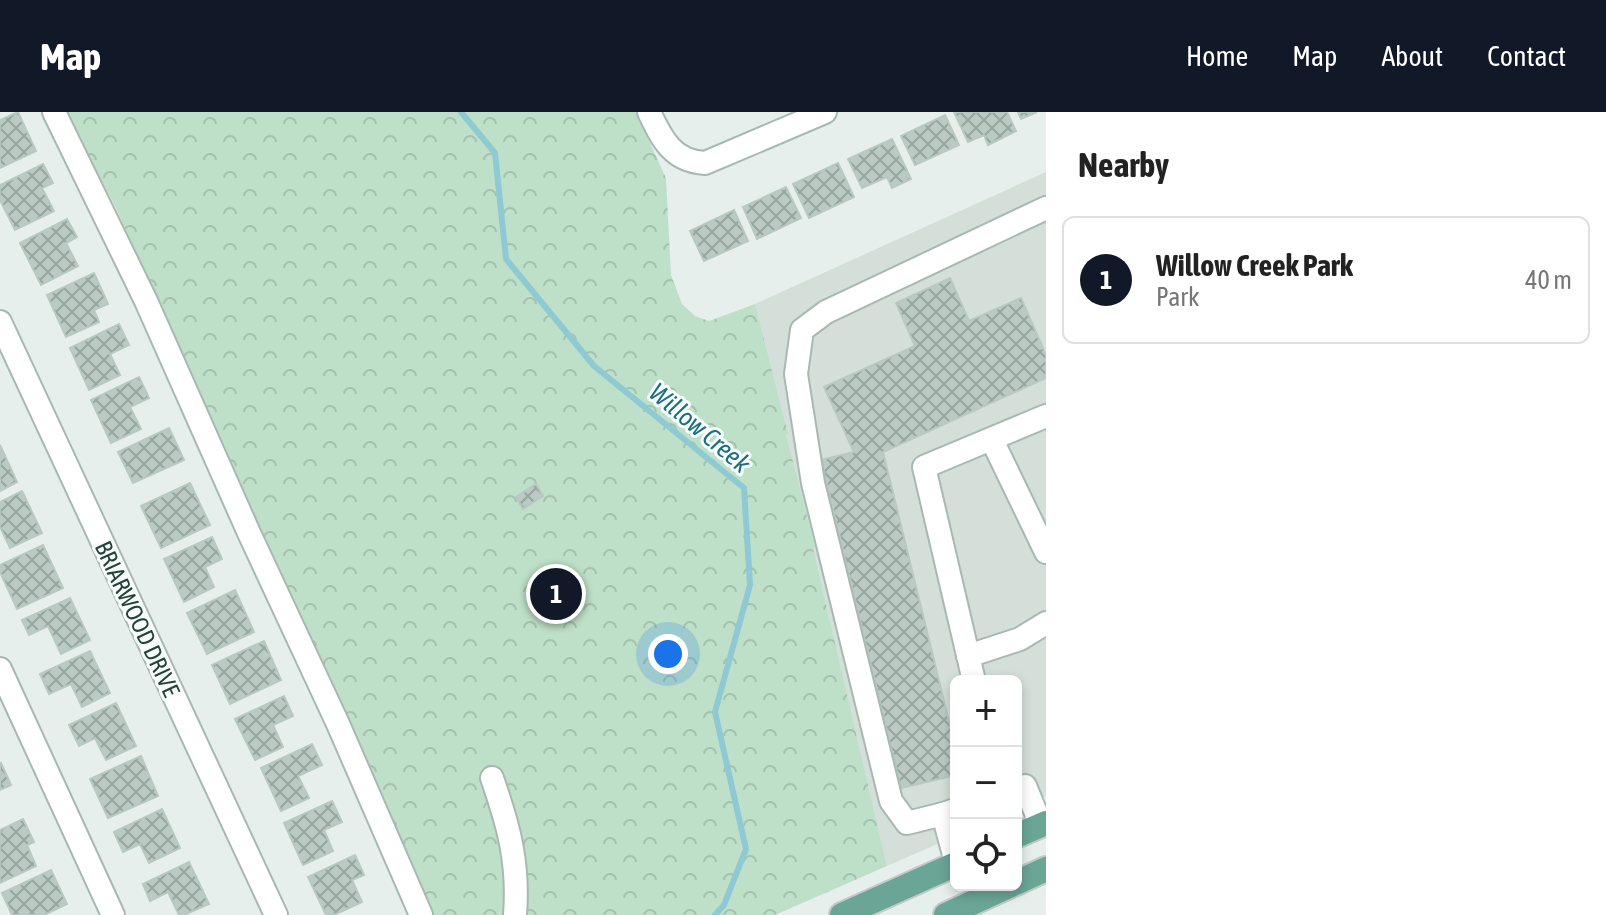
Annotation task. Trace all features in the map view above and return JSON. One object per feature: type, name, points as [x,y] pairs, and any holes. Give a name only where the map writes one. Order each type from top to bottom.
[{"type":"main road","points":[[1022,833],[1043,824]]},
{"type":"main road","points":[[842,915],[950,866]]},
{"type":"main road","points":[[1022,880],[1046,869]]},
{"type":"main road","points":[[946,915],[970,894]]},
{"type":"street","points":[[54,112],[146,301],[421,915]]},
{"type":"street","points":[[649,112],[658,130],[677,154],[686,160],[705,163],[825,112]]},
{"type":"street","points":[[949,812],[907,823],[891,801],[813,483],[796,374],[802,330],[826,312],[1044,213]]},
{"type":"street","name":"BRIARWOOD DRIVE","points":[[1,329],[276,915]]},
{"type":"street","points":[[973,675],[924,467],[1046,416]]},
{"type":"street","points":[[992,440],[1046,552]]},
{"type":"street","points":[[968,656],[1020,639],[1046,623]]},
{"type":"street","points":[[0,669],[113,915]]},
{"type":"street","points":[[492,778],[514,852],[517,887],[515,915]]},
{"type":"street","points":[[1029,785],[1043,824]]},
{"type":"shaded area","points":[[1046,172],[1046,796],[1022,806],[1022,675],[950,675],[950,839],[887,866],[755,304]]},
{"type":"green space","points":[[66,112],[636,112],[666,178],[671,275],[682,304],[695,316],[709,321],[755,304],[815,547],[887,866],[775,915],[432,915],[116,208]]},
{"type":"building","points":[[18,112],[36,151],[0,168],[0,120]]},
{"type":"building","points":[[954,112],[1007,112],[1016,131],[988,145],[984,135],[968,142]]},
{"type":"building","points":[[1018,112],[1037,112],[1021,119]]},
{"type":"building","points":[[945,115],[959,145],[915,165],[901,136]]},
{"type":"building","points":[[892,139],[911,179],[892,188],[887,177],[862,188],[848,159]]},
{"type":"building","points":[[838,163],[854,197],[809,218],[793,184]]},
{"type":"building","points":[[43,164],[53,183],[42,188],[54,211],[15,230],[0,200],[0,185]]},
{"type":"building","points":[[786,187],[801,218],[757,239],[743,207]]},
{"type":"building","points":[[734,210],[748,241],[704,261],[690,231]]},
{"type":"building","points":[[67,219],[77,237],[66,243],[78,266],[41,285],[20,243]]},
{"type":"building","points":[[94,273],[108,304],[94,310],[99,322],[66,337],[47,295]]},
{"type":"building","points":[[950,278],[969,321],[1021,298],[1046,355],[1046,378],[883,452],[950,726],[950,776],[901,788],[821,460],[854,452],[824,387],[915,346],[896,303]]},
{"type":"building","points":[[119,324],[129,345],[110,354],[120,375],[89,390],[70,348]]},
{"type":"building","points":[[139,377],[149,398],[130,407],[141,429],[111,443],[91,400]]},
{"type":"building","points":[[169,428],[184,460],[133,483],[118,452]]},
{"type":"building","points":[[0,445],[17,482],[0,491]]},
{"type":"building","points":[[190,483],[210,525],[161,548],[141,506]]},
{"type":"building","points":[[536,484],[543,496],[523,509],[516,497]]},
{"type":"building","points":[[22,491],[42,533],[10,548],[0,527],[0,502]]},
{"type":"building","points":[[212,537],[222,559],[205,567],[214,587],[184,602],[164,559]]},
{"type":"building","points":[[43,545],[63,588],[17,609],[0,572],[0,565]]},
{"type":"building","points":[[235,590],[254,632],[207,654],[187,613]]},
{"type":"building","points":[[70,598],[90,640],[61,654],[48,626],[29,635],[22,620]]},
{"type":"building","points":[[264,641],[281,680],[230,704],[212,665]]},
{"type":"building","points":[[90,651],[110,693],[82,707],[71,684],[49,694],[40,674]]},
{"type":"building","points":[[284,696],[293,716],[273,725],[283,747],[255,760],[235,719]]},
{"type":"building","points":[[116,703],[136,746],[106,760],[95,738],[79,746],[69,725]]},
{"type":"building","points":[[312,744],[322,765],[298,776],[309,798],[281,811],[261,768]]},
{"type":"building","points":[[141,756],[158,796],[108,818],[90,779]]},
{"type":"building","points":[[0,764],[11,785],[0,790]]},
{"type":"building","points":[[332,801],[342,822],[324,830],[333,851],[303,865],[284,823]]},
{"type":"building","points":[[162,809],[180,848],[149,863],[140,844],[123,852],[114,832]]},
{"type":"building","points":[[23,819],[34,842],[27,845],[36,866],[0,883],[0,830]]},
{"type":"building","points":[[355,855],[364,875],[352,880],[362,902],[334,915],[326,915],[308,877]]},
{"type":"building","points":[[189,862],[209,904],[179,915],[168,892],[150,901],[143,884]]},
{"type":"building","points":[[51,870],[67,904],[44,915],[12,915],[2,893]]},
{"type":"waterway","name":"Willow Creek","points":[[461,112],[495,153],[506,259],[594,366],[744,488],[750,585],[715,712],[746,849],[724,905],[715,915]]},
{"type":"place","name":"Willow Creek Park","points":[[556,594]]}]
